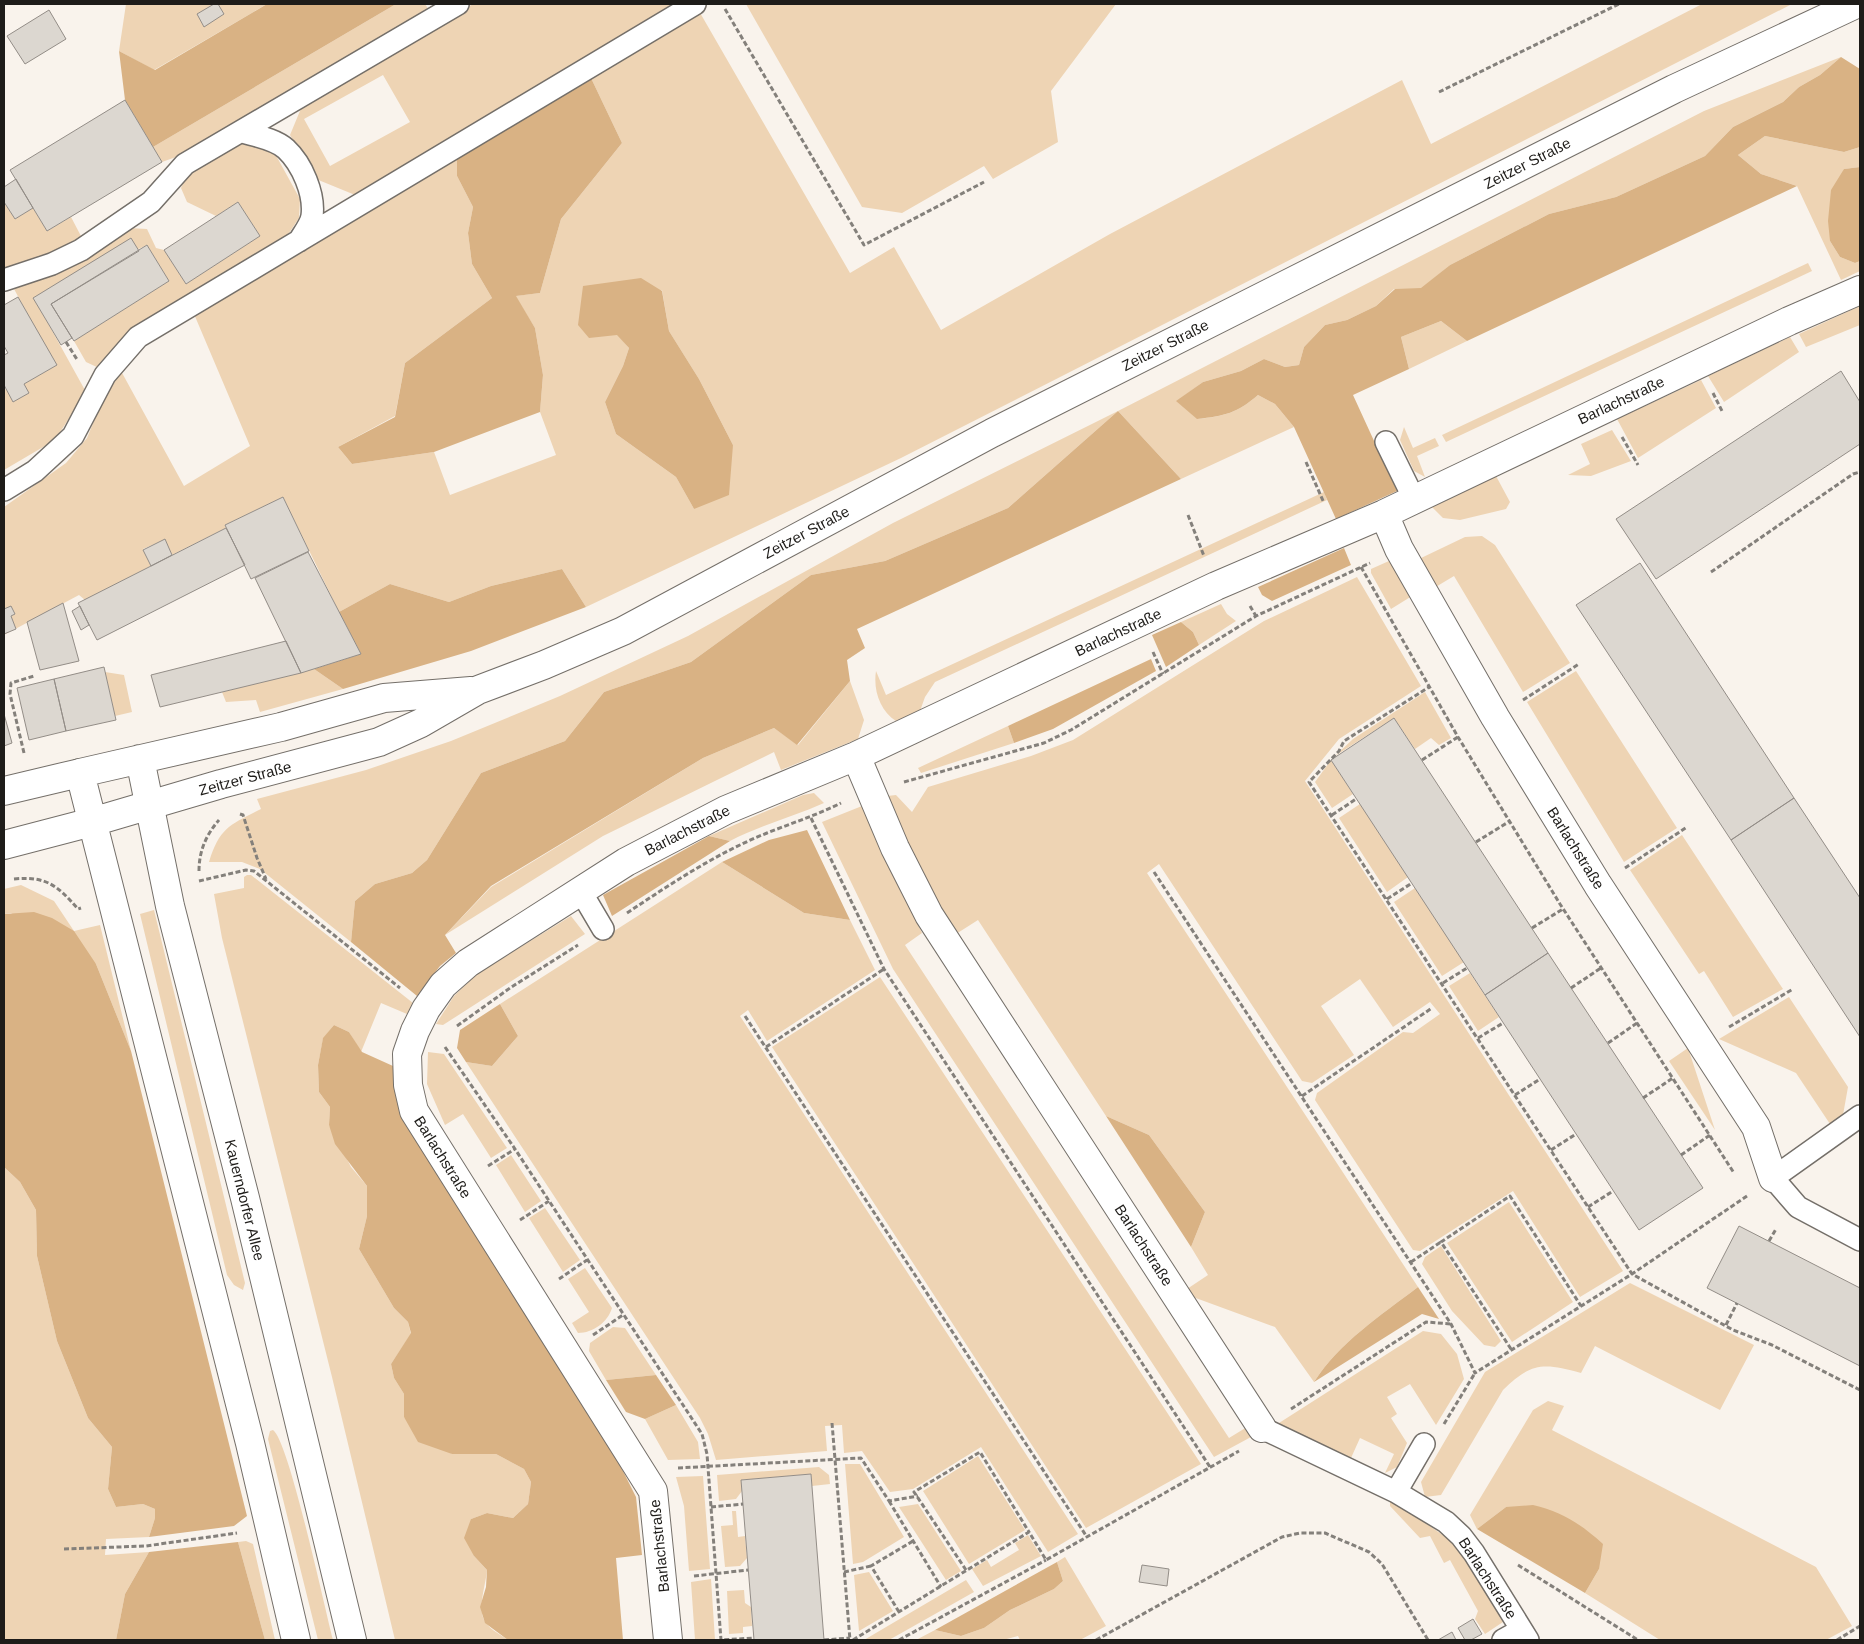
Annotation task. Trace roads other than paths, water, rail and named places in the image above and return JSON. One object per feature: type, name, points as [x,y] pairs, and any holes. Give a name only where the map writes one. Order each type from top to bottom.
[{"type":"main road","points":[[1855,4],[1860,14]]},
{"type":"main road","name":"Zeitzer Straße","points":[[4,845],[379,742],[421,723],[478,690],[544,665],[623,631],[992,433],[1665,94],[1855,4]]},
{"type":"main road","name":"Barlachstraße","points":[[668,1640],[653,1491],[414,1111],[408,1085],[407,1054],[414,1031],[426,1009],[443,985],[468,963],[580,890],[626,862],[726,810],[856,756],[1216,586],[1384,514],[1788,321],[1860,290]]},
{"type":"main road","name":"Barlachstraße","points":[[1384,514],[1399,549],[1495,717],[1598,885],[1756,1127],[1774,1178]]},
{"type":"main road","name":"Zeitzer Straße","points":[[4,792],[281,727],[384,698],[478,690]]},
{"type":"main road","name":"Barlachstraße","points":[[856,756],[895,848],[929,915],[1262,1428]]},
{"type":"main road","name":"Kauerndorfer Allee","points":[[140,759],[170,906],[245,1198],[352,1640]]},
{"type":"main road","points":[[80,773],[270,1529],[296,1640]]},
{"type":"lane","points":[[4,280],[52,264],[82,250],[151,202],[185,164],[458,4]]},
{"type":"lane","points":[[4,490],[35,471],[73,436],[105,376],[138,337],[695,4]]},
{"type":"lane","points":[[242,132],[268,140],[285,148],[301,168],[309,187],[312,217],[299,241]]},
{"type":"lane","points":[[1386,442],[1414,499]]},
{"type":"lane","points":[[580,890],[603,928]]},
{"type":"lane","points":[[1774,1178],[1860,1116]]},
{"type":"lane","name":"Barlachstraße","points":[[1774,1178],[1798,1207],[1860,1240]]},
{"type":"lane","name":"Barlachstraße","points":[[1262,1428],[1396,1492],[1446,1522],[1461,1536],[1525,1635]]},
{"type":"lane","points":[[1396,1492],[1424,1444]]},
{"type":"lane","points":[[1503,1640],[1525,1635]]}]
